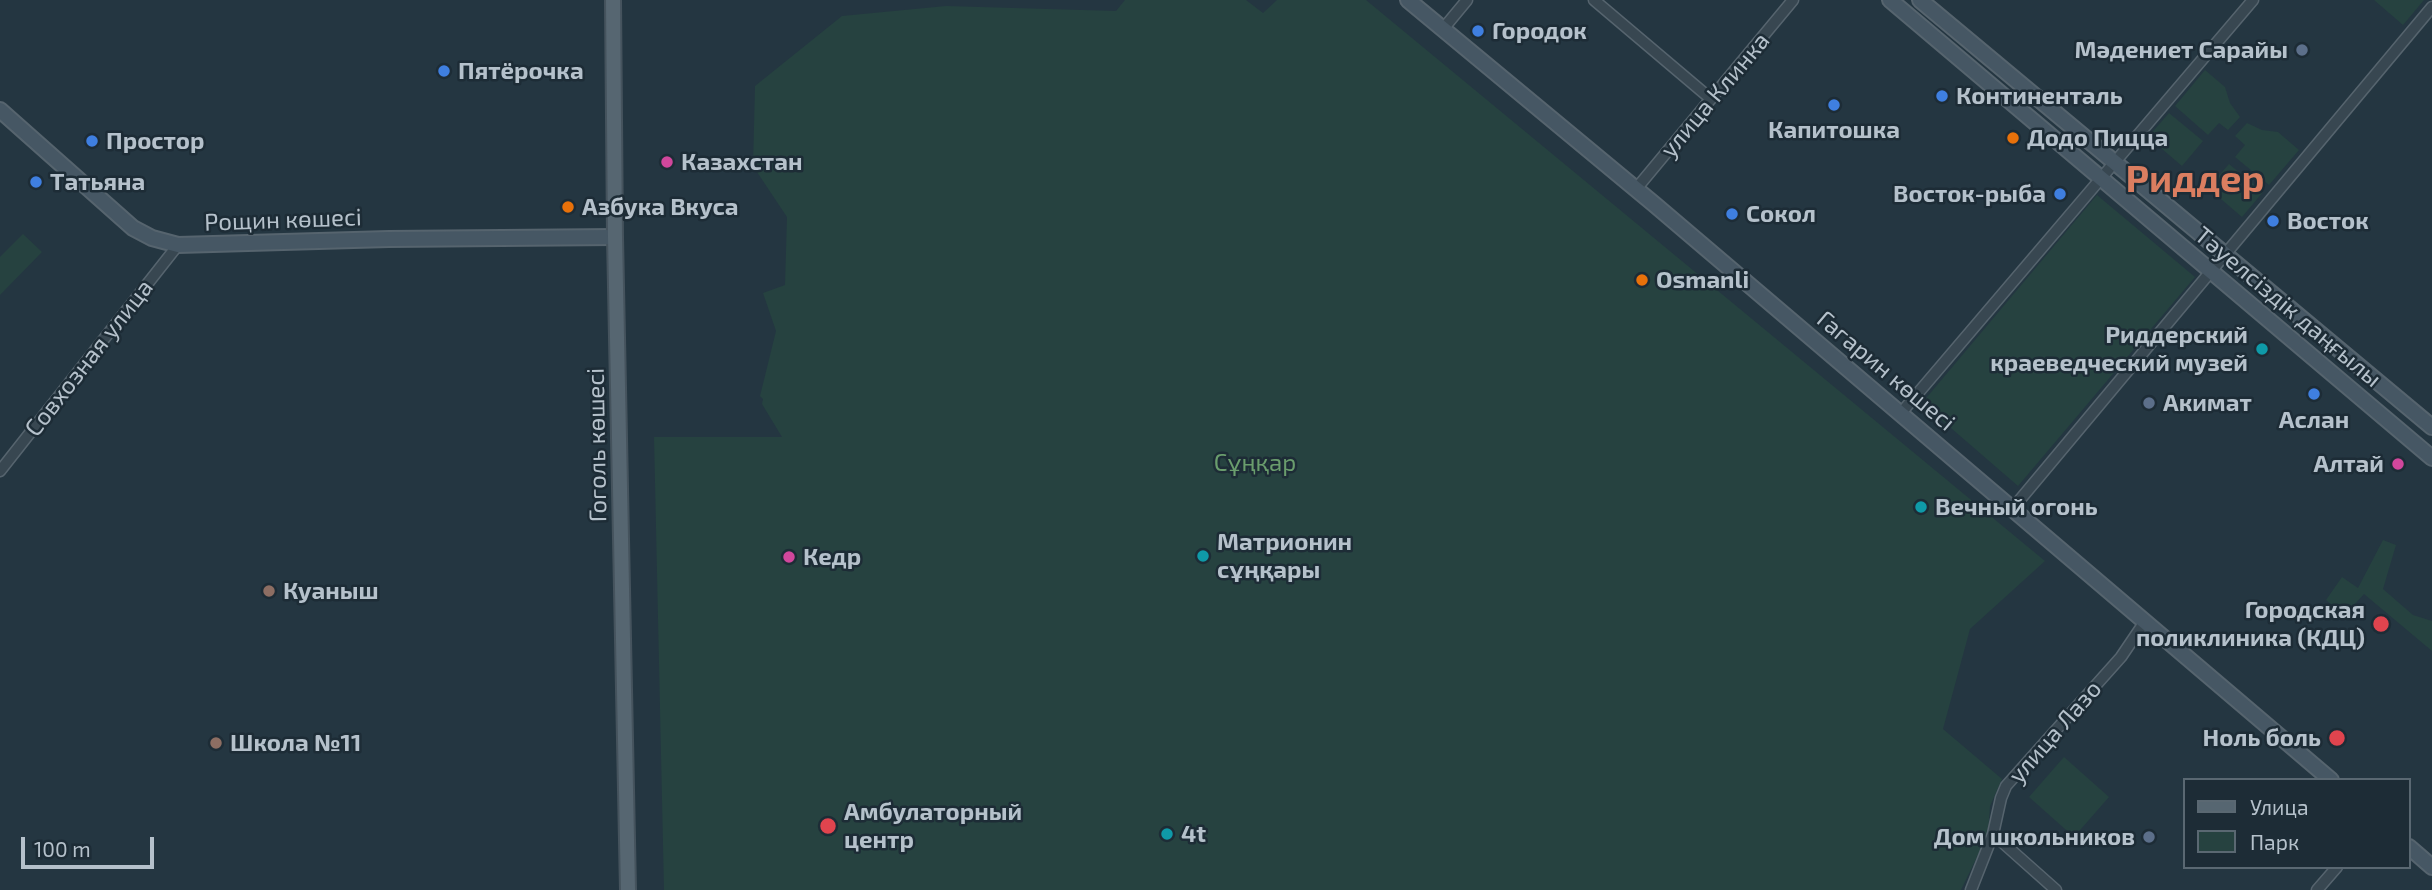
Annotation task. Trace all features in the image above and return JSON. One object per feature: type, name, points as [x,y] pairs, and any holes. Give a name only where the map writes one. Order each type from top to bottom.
[{"type":"main road","name":"Гоголь көшесі","points":[[614,0],[615,237],[628,890]]},
{"type":"street","name":"Гагарин көшесі","points":[[1408,0],[1636,189],[2329,778]]},
{"type":"street","points":[[1443,29],[1467,0]]},
{"type":"street","points":[[1594,0],[1711,99]]},
{"type":"street","name":"улица Клинка","points":[[1636,189],[1793,0]]},
{"type":"street","name":"Тәуелсіздік даңғылы","points":[[1890,0],[2432,458]]},
{"type":"street","name":"Тәуелсіздік даңғылы","points":[[1920,0],[2432,427]]},
{"type":"street","points":[[1901,413],[2253,0]]},
{"type":"street","points":[[2013,509],[2432,8]]},
{"type":"street","name":"Рощин көшесі","points":[[0,110],[133,228],[152,239],[177,245],[389,239],[615,237]]},
{"type":"street","name":"Совхозная улица","points":[[0,471],[177,245]]},
{"type":"street","name":"улица Лазо","points":[[1971,890],[1993,834],[2006,786],[2121,657],[2144,623]]},
{"type":"street","points":[[1993,834],[2056,890]]},
{"type":"street","points":[[2411,849],[2432,867]]},
{"type":"street","points":[[2317,890],[2335,869]]},
{"type":"green space","name":"Сұңқар","points":[[1125,0],[1246,0],[1263,13],[1277,0],[1366,0],[2045,561],[1970,629],[1943,729],[2002,779],[1990,806],[1988,834],[1961,890],[664,890],[654,437],[782,437],[760,396],[776,331],[763,293],[785,285],[787,217],[753,166],[755,86],[842,16],[946,6],[1116,11]]},
{"type":"green space","points":[[2374,0],[2424,0],[2403,25]]},
{"type":"green space","points":[[2205,70],[2225,87],[2230,103],[2240,117],[2228,130],[2219,123],[2208,135],[2175,106]]},
{"type":"green space","points":[[2169,113],[2203,141],[2182,166],[2148,137]]},
{"type":"green space","points":[[2247,123],[2262,130],[2278,132],[2299,150],[2269,185],[2235,157],[2245,145],[2235,136]]},
{"type":"green space","points":[[2229,164],[2263,192],[2242,217],[2208,188]]},
{"type":"green space","points":[[2097,195],[2195,277],[2018,486],[1922,403]]},
{"type":"green space","points":[[23,234],[42,252],[0,295],[0,257]]},
{"type":"green space","points":[[2383,540],[2396,545],[2383,589],[2413,615],[2432,621],[2432,651],[2364,594],[2344,616],[2326,600],[2342,577],[2358,588]]},
{"type":"green space","points":[[2064,757],[2109,797],[2074,837],[2029,797]]},
{"type":"place","name":"Городок","points":[[1478,31]]},
{"type":"place","name":"Мәдениет Сарайы","points":[[2302,50]]},
{"type":"place","name":"Пятёрочка","points":[[444,71]]},
{"type":"place","name":"Континенталь","points":[[1942,96]]},
{"type":"place","name":"Капитошка","points":[[1834,105]]},
{"type":"place","name":"Додо Пицца","points":[[2013,138]]},
{"type":"place","name":"Простор","points":[[92,141]]},
{"type":"place","name":"Казахстан","points":[[667,162]]},
{"type":"place","name":"Татьяна","points":[[36,182]]},
{"type":"place","name":"Восток-рыба","points":[[2060,194]]},
{"type":"place","name":"Азбука Вкуса","points":[[568,207]]},
{"type":"place","name":"Сокол","points":[[1732,214]]},
{"type":"place","name":"Восток","points":[[2273,221]]},
{"type":"place","name":"Osmanli","points":[[1642,280]]},
{"type":"place","name":"Риддерский краеведческий музей","points":[[2262,349]]},
{"type":"place","name":"Аслан","points":[[2314,394]]},
{"type":"place","name":"Акимат","points":[[2149,403]]},
{"type":"place","name":"Алтай","points":[[2398,464]]},
{"type":"place","name":"Вечный огонь","points":[[1921,507]]},
{"type":"place","name":"Матрионин сұңқары","points":[[1203,556]]},
{"type":"place","name":"Кедр","points":[[789,557]]},
{"type":"place","name":"Куаныш","points":[[269,591]]},
{"type":"place","name":"Городская поликлиника (КДЦ)","points":[[2381,624]]},
{"type":"place","name":"Ноль боль","points":[[2337,738]]},
{"type":"place","name":"Школа №11","points":[[216,743]]},
{"type":"place","name":"Амбулаторный центр","points":[[828,826]]},
{"type":"place","name":"4t","points":[[1167,834]]},
{"type":"place","name":"Дом школьников","points":[[2149,837]]},
{"type":"district","name":"Риддер","points":[[2195,179]]}]
